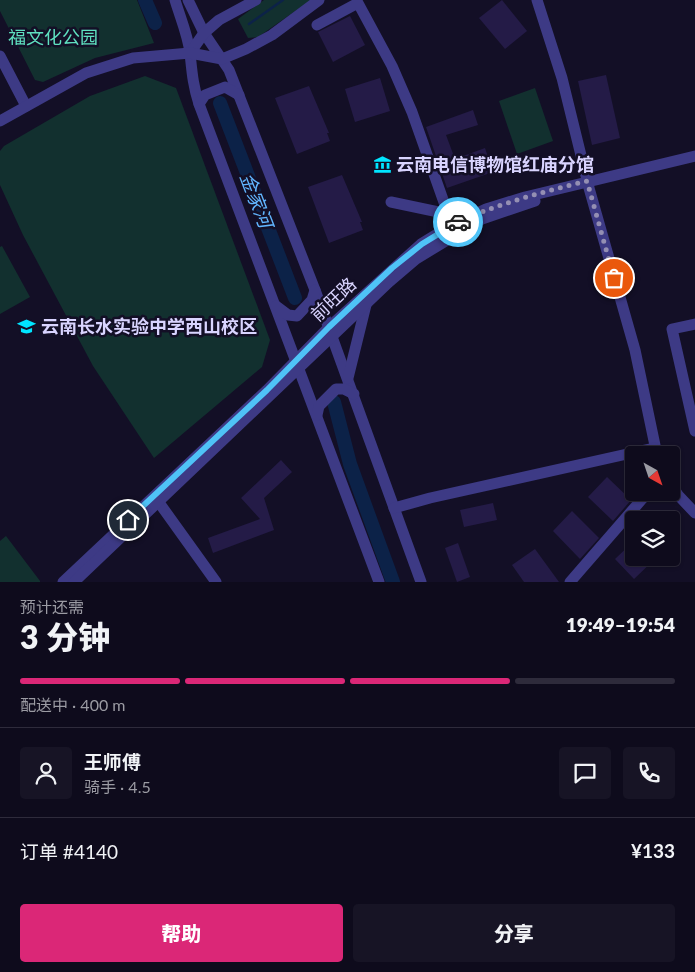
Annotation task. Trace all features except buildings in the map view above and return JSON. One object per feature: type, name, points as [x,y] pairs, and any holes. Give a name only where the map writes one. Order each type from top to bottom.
[{"type":"street","points":[[175,0],[190,53],[192,86],[379,582]]},
{"type":"street","points":[[188,0],[204,33],[229,70],[316,290],[421,582]]},
{"type":"street","points":[[190,53],[204,33],[219,20],[256,0]]},
{"type":"street","points":[[0,121],[86,73],[133,58],[190,53],[222,59],[246,49],[272,34],[320,0]]},
{"type":"street","points":[[537,0],[562,78],[588,185],[635,350],[655,446]]},
{"type":"street","points":[[317,25],[358,3],[392,66],[412,112],[450,219]]},
{"type":"street","points":[[0,56],[26,106]]},
{"type":"street","points":[[199,104],[205,95],[226,87],[239,95]]},
{"type":"street","name":"前旺路","points":[[330,332],[366,304],[416,259],[482,220],[588,185],[695,156]]},
{"type":"street","name":"前旺路","points":[[74,582],[267,390],[298,364],[392,268],[450,219],[518,199],[695,164]]},
{"type":"street","points":[[392,202],[450,219]]},
{"type":"street","points":[[276,306],[288,315],[297,316],[312,300],[316,290]]},
{"type":"street","points":[[348,378],[366,304]]},
{"type":"street","points":[[695,324],[672,329],[695,431]]},
{"type":"street","points":[[317,415],[319,406],[336,389],[344,389],[354,394]]},
{"type":"street","points":[[394,508],[430,498],[625,458]]},
{"type":"street","points":[[680,495],[695,513]]},
{"type":"street","points":[[156,499],[216,582]]},
{"type":"street","name":"前旺路","points":[[62,582],[156,499]]},
{"type":"street","points":[[570,582],[640,501]]},
{"type":"green space","name":"福文化公园","points":[[0,0],[137,0],[154,43],[95,58],[43,82],[35,80],[0,11]]},
{"type":"green space","points":[[264,0],[311,0],[258,37],[248,38],[238,19]]},
{"type":"green space","points":[[145,76],[176,88],[270,340],[262,367],[154,458],[93,366],[23,235],[0,185],[0,151],[4,146],[90,96]]},
{"type":"green space","points":[[535,88],[553,141],[517,154],[499,101]]},
{"type":"green space","points":[[2,246],[30,297],[0,314],[0,247]]},
{"type":"green space","points":[[6,536],[40,582],[0,582],[0,541]]},
{"type":"waterway","name":"金家河","points":[[145,0],[155,23]]},
{"type":"waterway","points":[[249,24],[283,0]]},
{"type":"waterway","name":"金家河","points":[[220,103],[295,298]]},
{"type":"waterway","name":"金家河","points":[[334,402],[350,464],[393,582]]},
{"type":"way so far","points":[[458,222],[486,209],[587,181],[614,278]]},
{"type":"place","name":"云南电信博物馆红庙分馆","points":[[382,164]]},
{"type":"place","name":"云南长水实验中学西山校区","points":[[27,326]]},
{"type":"route","points":[[128,520],[267,390],[296,359],[392,268],[422,244],[458,222]]}]
